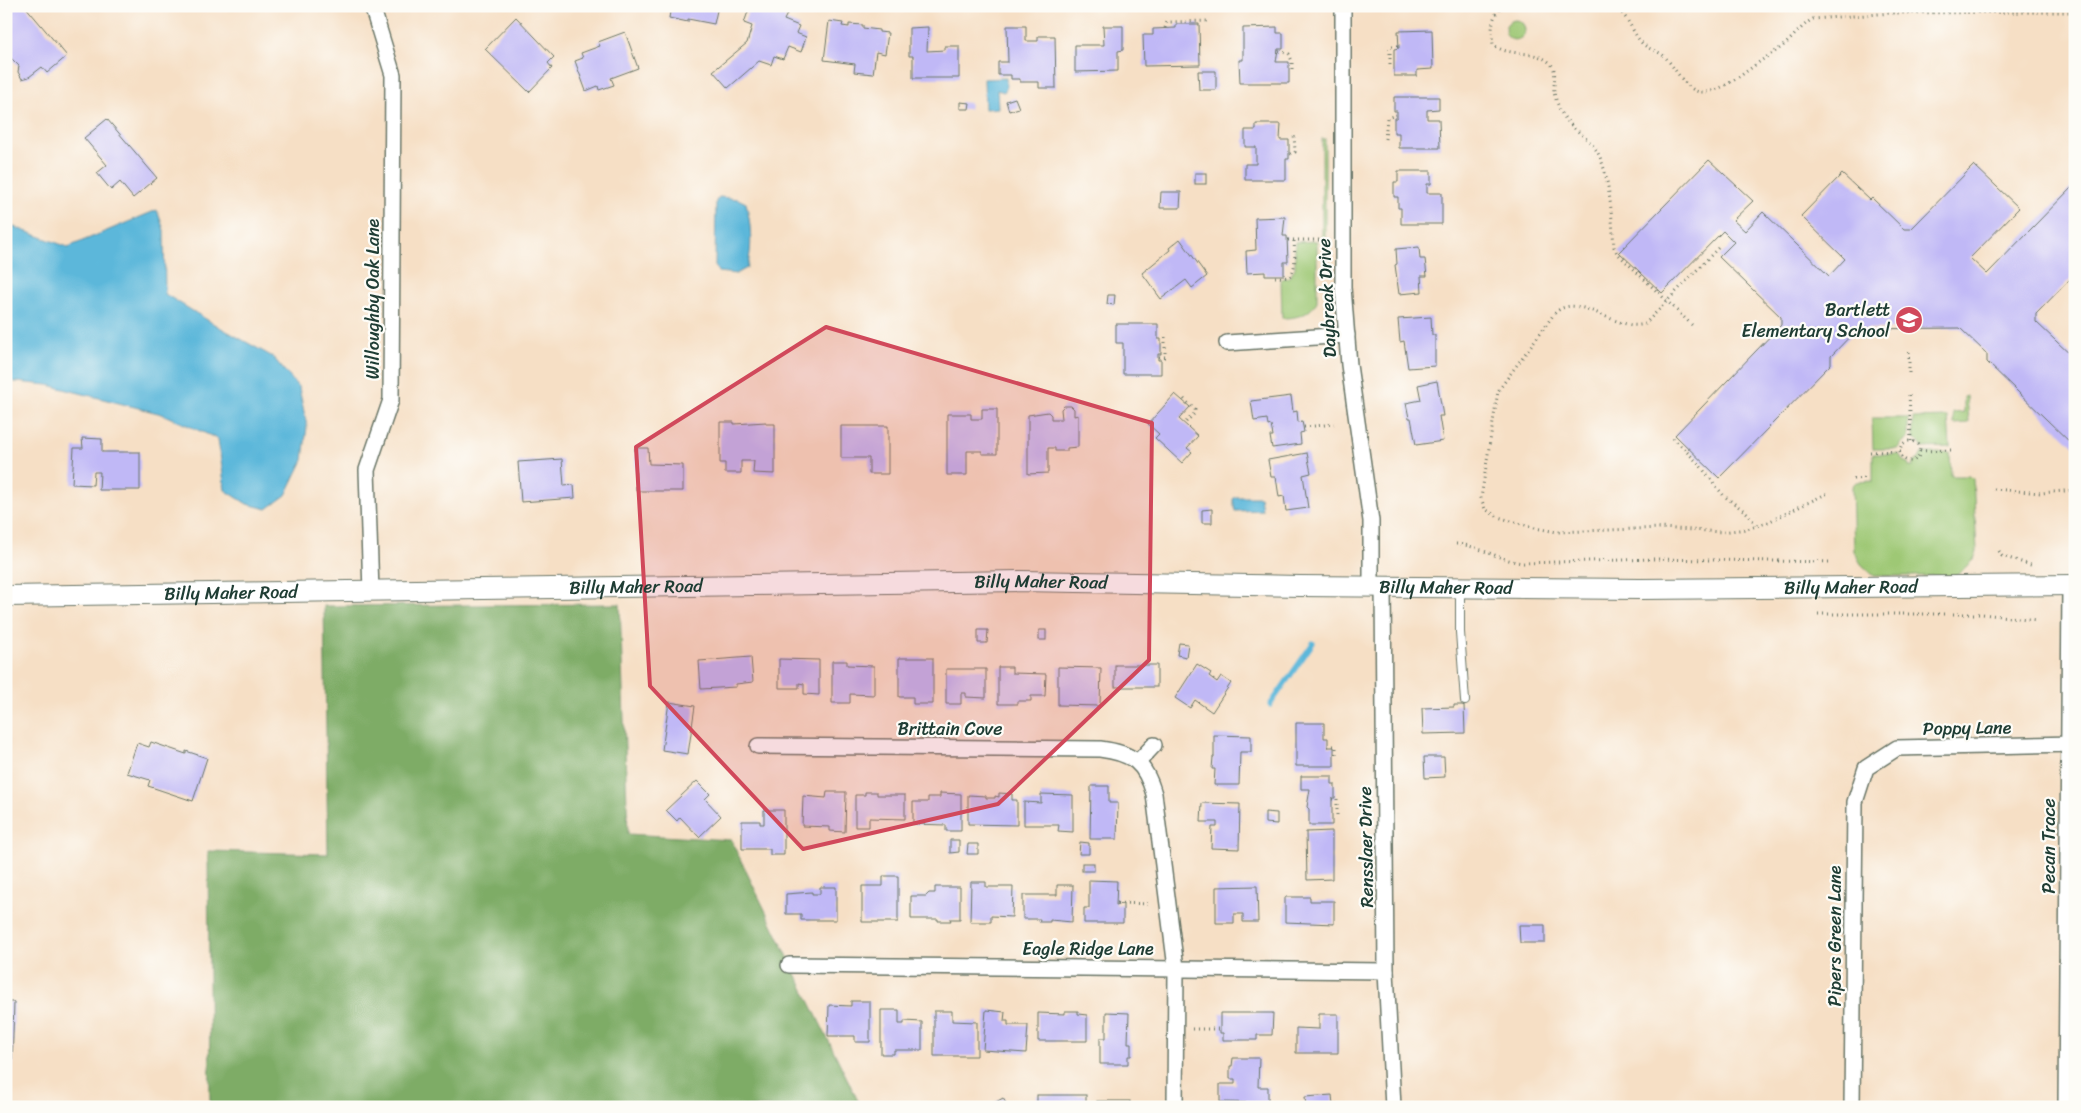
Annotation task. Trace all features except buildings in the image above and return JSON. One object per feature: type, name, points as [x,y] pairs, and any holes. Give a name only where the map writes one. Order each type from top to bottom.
[{"type":"main road","name":"Billy Maher Road","points":[[6,596],[1020,581],[1640,588],[2072,585]]},
{"type":"street","name":"Willoughby Oak Lane","points":[[371,592],[367,470],[391,400],[393,84],[393,75],[372,6]]},
{"type":"street","name":"Daybreak Drive","points":[[1343,6],[1343,287],[1354,404],[1371,521],[1377,586]]},
{"type":"street","points":[[1227,343],[1347,335]]},
{"type":"street","name":"Pecan Trace","points":[[2066,1107],[2072,744],[2072,585]]},
{"type":"street","name":"Rensslaer Drive","points":[[1377,586],[1386,971],[1393,1107]]},
{"type":"street","name":"Poppy Lane","points":[[1866,768],[1898,748],[2072,744]]},
{"type":"street","points":[[1154,745],[1138,762],[1148,775],[1154,794],[1176,968],[1176,1107]]},
{"type":"street","name":"Brittain Cove","points":[[758,746],[1100,749],[1128,755],[1138,762]]},
{"type":"street","name":"Pipers Green Lane","points":[[1852,1107],[1855,802],[1866,768]]},
{"type":"street","name":"Eagle Ridge Lane","points":[[789,965],[1386,971]]},
{"type":"lane","points":[[1460,587],[1460,632],[1465,701]]},
{"type":"path","points":[[1503,6],[1494,17],[1493,44],[1498,49],[1540,57],[1550,63],[1553,68],[1554,94],[1561,112],[1571,127],[1598,152],[1611,203],[1614,246],[1617,253],[1693,326]]},
{"type":"path","points":[[1609,6],[1619,9],[1623,13],[1635,35],[1645,47],[1666,57],[1687,84],[1694,89],[1705,92],[1728,83],[1777,51],[1812,19],[1912,13],[2075,12]]},
{"type":"path","points":[[1165,28],[1167,22],[1210,21]]},
{"type":"path","points":[[1390,64],[1390,46],[1398,46]]},
{"type":"path","points":[[1279,51],[1289,54],[1291,57],[1292,72]]},
{"type":"path","points":[[1385,140],[1387,118],[1396,115]]},
{"type":"path","points":[[1290,154],[1295,152],[1294,133]]},
{"type":"path","points":[[1288,240],[1320,240]]},
{"type":"path","points":[[1275,277],[1287,277],[1292,273],[1294,265],[1294,240]]},
{"type":"path","points":[[1718,248],[1652,318],[1639,326],[1625,325],[1582,307],[1569,306],[1558,309],[1498,391],[1482,491],[1482,502],[1485,509],[1498,517],[1535,528],[1557,532],[1660,528],[1722,532],[1757,526],[1781,517],[1830,492]]},
{"type":"path","points":[[1159,358],[1165,357],[1166,333]]},
{"type":"path","points":[[1909,352],[1910,377]]},
{"type":"path","points":[[1909,396],[1911,441]]},
{"type":"path","points":[[1184,399],[1195,410],[1186,423]]},
{"type":"path","points":[[1304,427],[1334,424]]},
{"type":"path","points":[[1673,438],[1698,463],[1724,496],[1747,513],[1757,526]]},
{"type":"path","points":[[1911,441],[1916,443],[1920,451],[1918,457],[1906,460],[1901,451],[1904,443],[1911,441]]},
{"type":"path","points":[[1920,451],[1952,450]]},
{"type":"path","points":[[1870,452],[1901,451]]},
{"type":"path","points":[[1853,478],[1867,478]]},
{"type":"path","points":[[1994,490],[2041,493],[2075,490]]},
{"type":"path","points":[[1456,544],[1514,562],[1524,563],[1655,559],[1832,562]]},
{"type":"path","points":[[1999,551],[2002,556],[2035,566],[2038,569]]},
{"type":"path","points":[[1818,614],[1982,614],[2037,620]]},
{"type":"path","points":[[1328,746],[1336,746],[1336,757]]},
{"type":"path","points":[[1332,799],[1336,799],[1336,816]]},
{"type":"path","points":[[1118,903],[1156,904]]},
{"type":"path","points":[[1192,1028],[1219,1029]]},
{"type":"highlighted area","points":[[826,327],[1152,423],[1149,660],[998,804],[803,849],[650,686],[636,447]]},
{"type":"green space","points":[[1515,20],[1522,23],[1525,30],[1522,37],[1515,40],[1508,37],[1505,30],[1508,23]]},
{"type":"green space","points":[[1322,139],[1325,139],[1325,238],[1322,238]]},
{"type":"green space","points":[[1317,241],[1317,301],[1307,313],[1282,318],[1281,279],[1289,277],[1295,268],[1295,242]]},
{"type":"green space","points":[[1967,396],[1969,423],[1954,424],[1953,413],[1964,412],[1964,397]]},
{"type":"green space","points":[[1948,417],[1950,447],[1923,448],[1918,441],[1913,439],[1913,418]]},
{"type":"green space","points":[[1872,418],[1908,418],[1908,439],[1901,443],[1898,449],[1873,449]]},
{"type":"green space","points":[[1922,453],[1950,453],[1951,476],[1970,476],[1973,479],[1977,551],[1974,559],[1956,576],[1874,576],[1861,564],[1854,551],[1852,486],[1856,482],[1873,481],[1873,454],[1899,454],[1903,461],[1908,463],[1909,466],[1913,466],[1913,463],[1919,459]]},
{"type":"green space","points":[[620,604],[628,834],[731,840],[861,1107],[210,1107],[208,851],[328,854],[324,606]]},
{"type":"water","points":[[1006,78],[1006,89],[1004,92],[997,90],[998,108],[985,109],[984,79]]},
{"type":"water","points":[[719,197],[738,199],[746,203],[748,211],[751,236],[749,260],[747,268],[736,274],[718,272],[715,265],[716,201]]},
{"type":"water","points":[[157,210],[164,230],[165,294],[273,357],[299,388],[307,426],[303,460],[286,495],[267,509],[247,504],[225,490],[218,439],[162,414],[48,385],[6,381],[6,224],[68,247]]},
{"type":"water","points":[[1236,497],[1260,497],[1262,510],[1235,511],[1233,499]]},
{"type":"waterway","points":[[1270,705],[1313,643]]},
{"type":"place","name":"Bartlett Elementary School","points":[[1909,320]]}]
